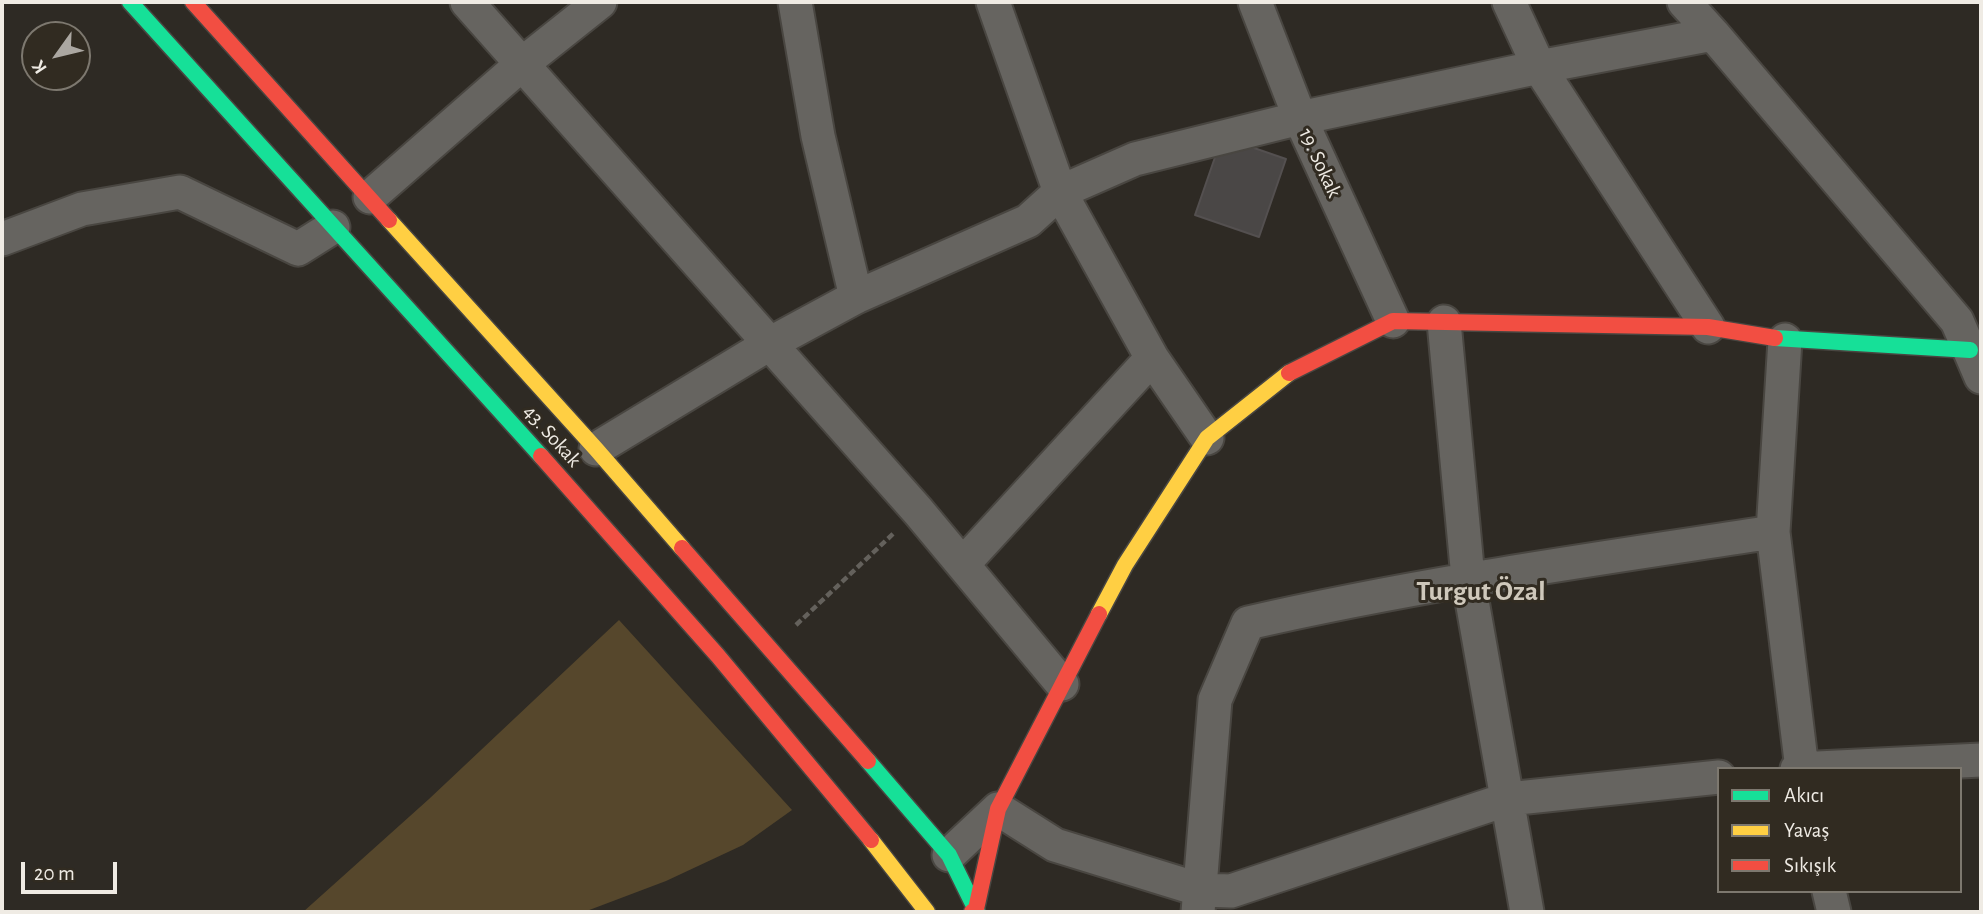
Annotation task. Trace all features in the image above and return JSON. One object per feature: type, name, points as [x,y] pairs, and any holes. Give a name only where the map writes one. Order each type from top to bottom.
[{"type":"street","name":"43. Sokak","points":[[130,2],[338,224],[569,478],[917,887],[927,912]]},
{"type":"street","name":"43. Sokak","points":[[193,2],[365,201],[771,648],[944,860],[975,911]]},
{"type":"street","points":[[467,2],[918,511],[1062,684]]},
{"type":"street","points":[[365,201],[522,64],[600,2]]},
{"type":"street","points":[[795,2],[818,136],[856,297]]},
{"type":"street","points":[[993,2],[1060,192],[1152,358],[1207,438]]},
{"type":"street","name":"19. Sokak","points":[[1255,2],[1300,118],[1393,321]]},
{"type":"street","points":[[1509,2],[1539,67],[1708,327]]},
{"type":"street","points":[[975,911],[998,809],[1125,565],[1207,438],[1286,374],[1393,321],[1708,327],[1785,340],[1975,364],[1957,321],[1684,2]]},
{"type":"street","points":[[592,453],[771,343],[856,297],[1028,221],[1060,192],[1135,159],[1300,118],[1713,33]]},
{"type":"street","points":[[2,239],[82,209],[180,192],[298,249],[338,224]]},
{"type":"street","points":[[1444,322],[1468,578],[1527,912]]},
{"type":"street","points":[[1785,340],[1773,532],[1802,767]]},
{"type":"street","points":[[963,564],[1152,358]]},
{"type":"street","points":[[1199,901],[1214,700],[1248,623],[1468,578],[1773,532]]},
{"type":"street","points":[[1824,767],[1981,760]]},
{"type":"street","points":[[998,809],[1055,845],[1199,901],[1508,799],[1717,777]]},
{"type":"street","points":[[944,860],[998,809]]},
{"type":"street","points":[[1829,893],[1834,912]]},
{"type":"path","points":[[771,648],[918,511]]},
{"type":"shaded area","points":[[619,620],[792,810],[743,845],[666,881],[584,912],[303,912],[429,799]]},
{"type":"building","points":[[1222,137],[1286,159],[1259,237],[1195,215]]},
{"type":"traffic: fast","points":[[130,2],[541,456]]},
{"type":"traffic: fast","points":[[1775,338],[1970,350]]},
{"type":"traffic: fast","points":[[868,761],[949,855],[977,912]]},
{"type":"traffic: slow","points":[[389,220],[682,548]]},
{"type":"traffic: slow","points":[[1099,614],[1125,565],[1207,438],[1289,373]]},
{"type":"traffic: slow","points":[[871,840],[927,912]]},
{"type":"traffic: jam","points":[[193,2],[389,220]]},
{"type":"traffic: jam","points":[[1289,373],[1393,321],[1708,327],[1775,338]]},
{"type":"traffic: jam","points":[[541,456],[718,656],[871,840]]},
{"type":"traffic: jam","points":[[682,548],[868,761]]},
{"type":"traffic: jam","points":[[972,912],[976,909],[998,809],[1099,614]]},
{"type":"district","name":"Turgut Özal","points":[[1481,592]]}]
